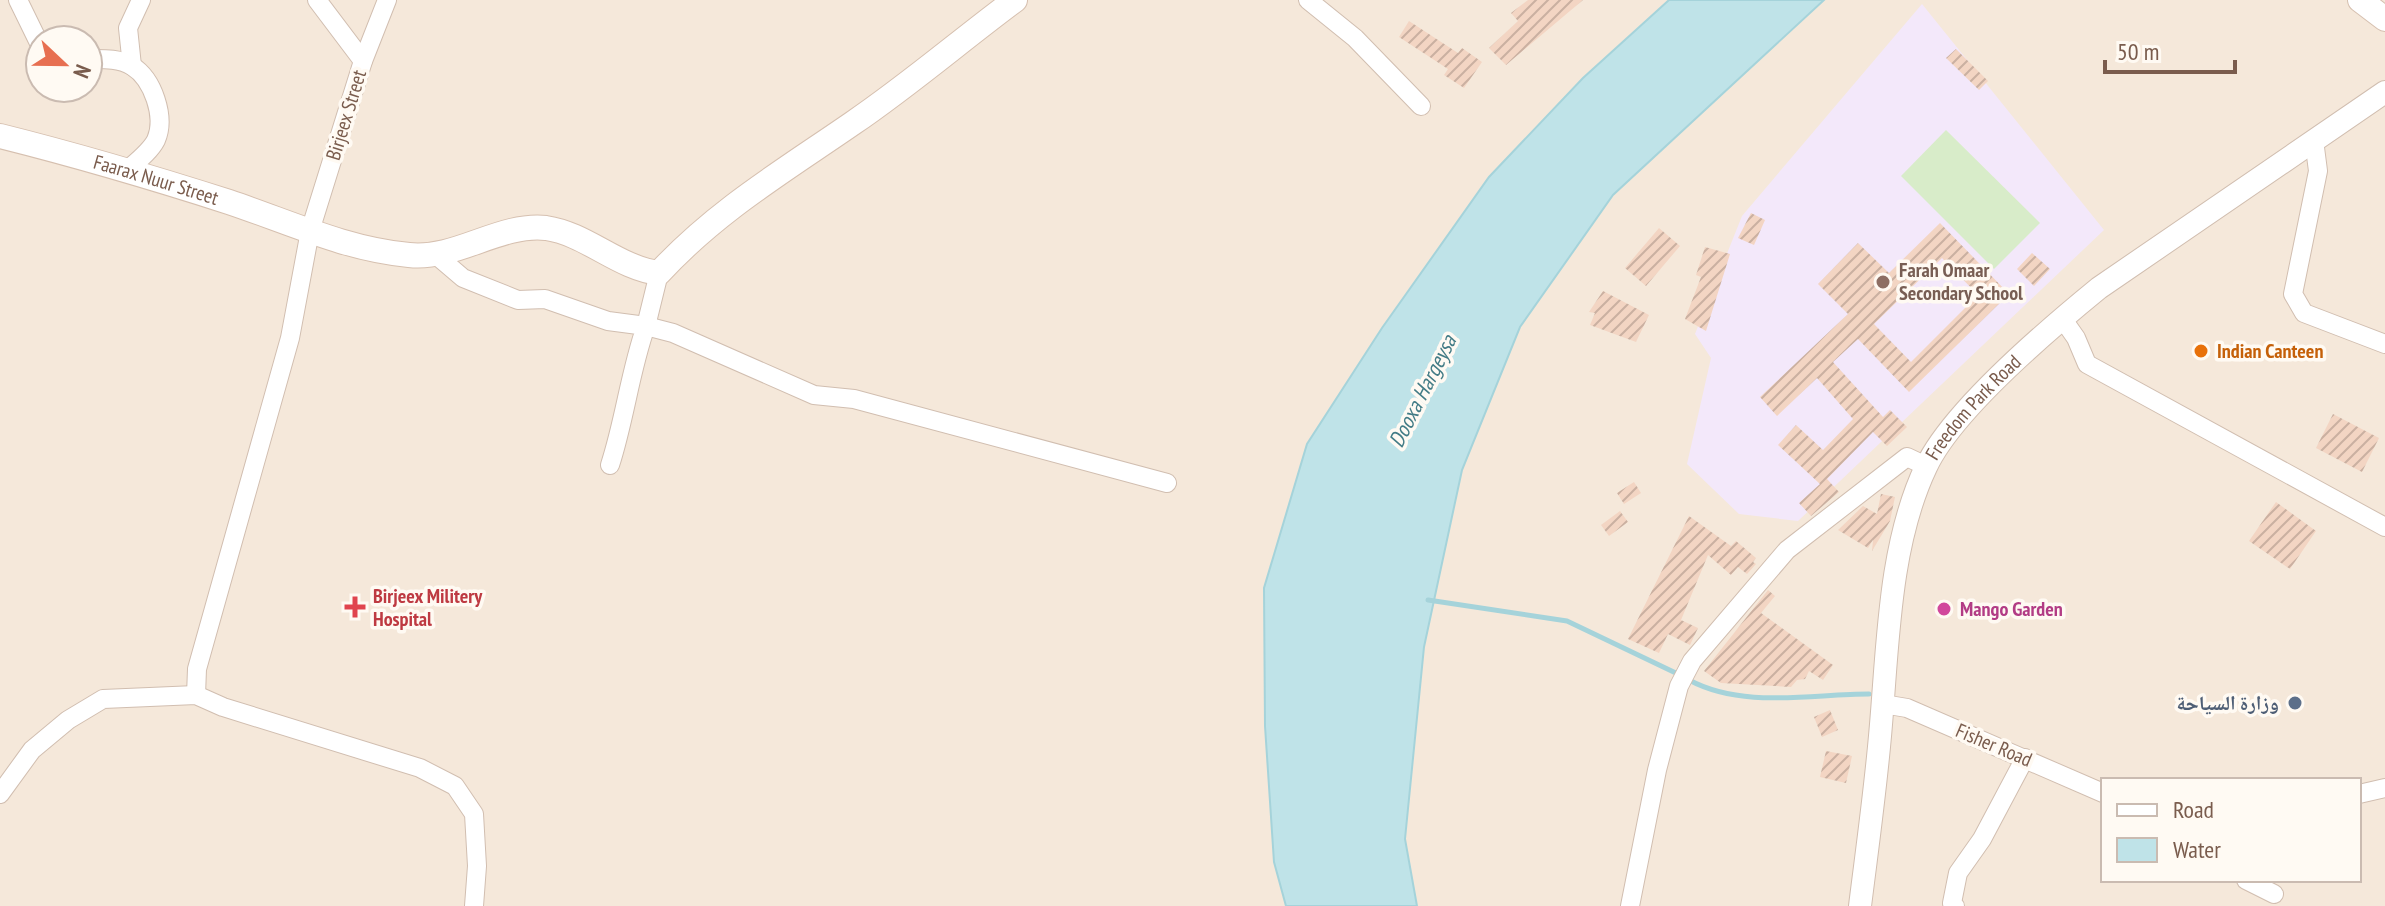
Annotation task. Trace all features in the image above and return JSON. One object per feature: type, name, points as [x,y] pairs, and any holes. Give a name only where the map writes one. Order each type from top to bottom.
[{"type":"main road","points":[[436,255],[508,232],[546,228],[577,239],[640,271],[659,273],[704,227],[770,176],[855,122],[1015,0]]},
{"type":"main road","points":[[2360,0],[2385,19]]},
{"type":"main road","name":"Faarax Nuur Street","points":[[0,136],[229,202],[355,247],[436,255]]},
{"type":"street","points":[[18,0],[30,24]]},
{"type":"street","points":[[132,66],[128,28],[141,0]]},
{"type":"street","points":[[317,0],[363,61]]},
{"type":"street","name":"Birjeex Street","points":[[196,695],[197,669],[290,338],[310,231],[363,61],[387,0]]},
{"type":"street","points":[[1308,0],[1355,38],[1421,106]]},
{"type":"street","points":[[104,60],[132,66],[145,81],[160,110],[161,123],[155,142],[125,172]]},
{"type":"street","name":"Freedom Park Road","points":[[1860,906],[1899,564],[1914,499],[1926,466],[1965,413],[2062,318],[2099,288],[2385,92]]},
{"type":"street","points":[[2314,140],[2318,171],[2293,294],[2304,313],[2385,344]]},
{"type":"street","points":[[436,255],[463,278],[518,300],[545,299],[608,321],[673,333],[814,395],[854,399],[1167,483]]},
{"type":"street","points":[[610,465],[625,418],[634,359],[659,273]]},
{"type":"street","points":[[2062,318],[2076,338],[2087,364],[2385,527]]},
{"type":"street","points":[[1630,906],[1657,770],[1679,686],[1692,661],[1787,550],[1907,457],[1926,466]]},
{"type":"street","points":[[0,794],[32,750],[68,720],[103,699],[196,695],[420,768],[455,786],[474,814],[477,866],[474,906]]},
{"type":"street","name":"Fisher Road","points":[[1883,704],[1907,708],[2101,792]]},
{"type":"street","points":[[1955,906],[1952,903],[1958,873],[1988,827],[2025,758]]},
{"type":"street","points":[[2361,794],[2385,788]]},
{"type":"street","points":[[2251,882],[2277,893]]},
{"type":"shaded area","points":[[0,0],[2385,0],[2385,906],[0,906]]},
{"type":"shaded area","name":"Farah Omaar Secondary School","points":[[1922,4],[2104,230],[1798,521],[1739,514],[1687,464],[1711,358],[1695,334],[1742,216]]},
{"type":"green space","points":[[1946,130],[2040,223],[1994,269],[1901,176]]},
{"type":"water","name":"Dooxa Hargeysa","points":[[1669,0],[1824,0],[1613,195],[1520,327],[1462,470],[1424,647],[1405,839],[1417,906],[1286,906],[1274,862],[1265,726],[1264,588],[1307,444],[1382,328],[1489,177],[1583,78]]},
{"type":"building","points":[[1528,0],[1583,0],[1506,65],[1489,48],[1518,21],[1511,13]]},
{"type":"building","points":[[1409,21],[1458,53],[1462,48],[1482,62],[1464,88],[1444,75],[1448,69],[1399,37]]},
{"type":"building","points":[[1956,49],[1988,81],[1979,90],[1946,58]]},
{"type":"building","points":[[1751,213],[1765,220],[1754,245],[1738,238]]},
{"type":"building","points":[[1940,223],[2009,294],[1909,392],[1858,339],[1833,362],[1883,417],[1890,410],[1907,427],[1887,446],[1873,432],[1827,479],[1839,492],[1811,516],[1799,503],[1820,484],[1778,445],[1796,425],[1823,450],[1853,419],[1817,378],[1777,416],[1760,397],[1848,314],[1818,284],[1858,243],[1889,273]],"holes":[[[1942,258],[1978,295],[1911,362],[1874,324]]]},
{"type":"building","points":[[1659,228],[1680,246],[1646,286],[1625,268]]},
{"type":"building","points":[[1705,247],[1730,254],[1706,331],[1685,319],[1701,277],[1696,275]]},
{"type":"building","points":[[2032,253],[2050,269],[2034,286],[2017,269]]},
{"type":"building","points":[[1603,291],[1649,315],[1636,342],[1590,325],[1595,313],[1589,312]]},
{"type":"building","points":[[2333,414],[2379,438],[2362,472],[2316,448]]},
{"type":"building","points":[[1634,482],[1641,493],[1624,504],[1617,493]]},
{"type":"building","points":[[1881,494],[1895,497],[1890,521],[1872,551],[1873,540],[1868,548],[1838,530],[1863,506],[1877,514]]},
{"type":"building","points":[[2276,502],[2316,531],[2290,569],[2249,541]]},
{"type":"building","points":[[1620,511],[1628,522],[1609,536],[1601,525]]},
{"type":"building","points":[[1689,516],[1731,546],[1736,541],[1756,558],[1753,562],[1756,564],[1747,574],[1738,567],[1731,575],[1708,555],[1681,620],[1698,628],[1690,645],[1668,634],[1659,653],[1628,639]]},
{"type":"building","points":[[1768,590],[1775,596],[1761,613],[1833,665],[1823,680],[1809,671],[1805,679],[1797,680],[1791,687],[1721,683],[1704,671]]},
{"type":"building","points":[[1830,710],[1838,730],[1822,737],[1814,717]]},
{"type":"building","points":[[1826,751],[1852,756],[1846,783],[1820,777]]},
{"type":"waterway","points":[[1428,600],[1567,621],[1680,675]]},
{"type":"waterway","points":[[1689,680],[1710,689],[1754,697],[1869,694]]},
{"type":"place","name":"Farah Omaar Secondary School","points":[[1883,282]]},
{"type":"place","name":"Indian Canteen","points":[[2201,351]]},
{"type":"place","name":"Birjeex Militery Hospital","points":[[355,607]]},
{"type":"place","name":"Mango Garden","points":[[1944,609]]},
{"type":"place","name":"وزارة السياحة","points":[[2295,703]]}]
